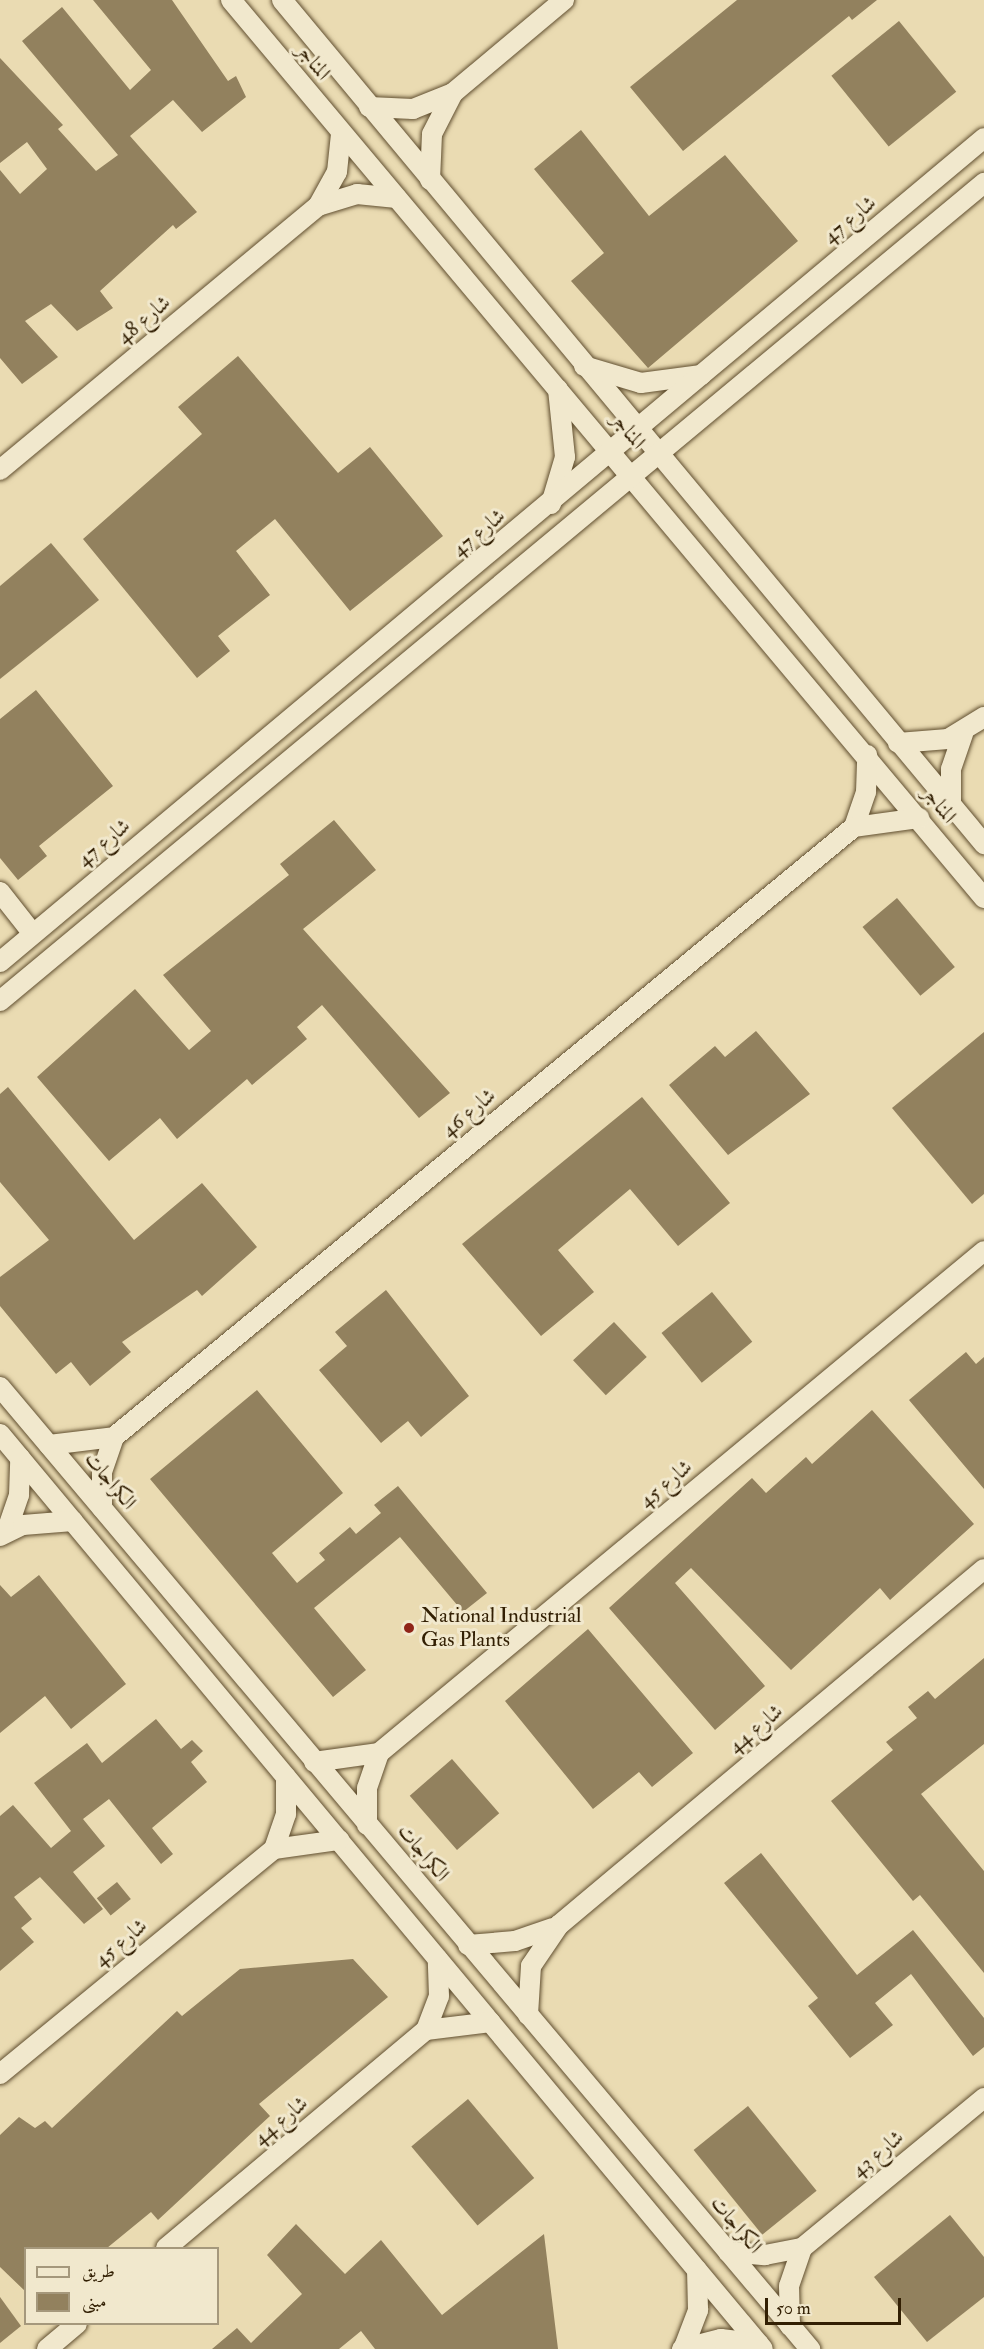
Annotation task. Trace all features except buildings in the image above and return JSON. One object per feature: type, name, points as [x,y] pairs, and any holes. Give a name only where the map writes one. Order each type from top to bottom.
[{"type":"street","name":"المناجر","points":[[231,0],[341,134],[631,471],[984,898]]},
{"type":"street","name":"المناجر","points":[[282,0],[654,453],[984,844]]},
{"type":"street","points":[[369,107],[413,109],[453,93],[564,0]]},
{"type":"street","points":[[430,180],[432,134],[453,93]]},
{"type":"street","name":"شارع 48","points":[[0,470],[318,206],[337,172],[341,134]]},
{"type":"street","name":"شارع 47","points":[[0,962],[551,505],[984,138]]},
{"type":"street","points":[[0,1001],[631,471],[984,183]]},
{"type":"street","name":"شارع 48","points":[[318,206],[357,194],[397,198]]},
{"type":"street","points":[[580,364],[641,383],[704,374]]},
{"type":"street","points":[[551,505],[565,441],[556,384]]},
{"type":"street","points":[[898,742],[963,734],[984,717]]},
{"type":"street","points":[[951,806],[951,769],[963,734]]},
{"type":"street","points":[[867,755],[866,792],[854,827],[919,818]]},
{"type":"street","name":"شارع 46","points":[[114,1437],[854,827]]},
{"type":"street","points":[[0,892],[33,934]]},
{"type":"street","name":"شارع 45","points":[[379,1754],[984,1251]]},
{"type":"street","name":"الكراجات","points":[[0,1387],[810,2349]]},
{"type":"street","points":[[0,1434],[761,2346]]},
{"type":"street","points":[[49,1445],[114,1437],[102,1472],[102,1508]]},
{"type":"street","points":[[3,1533],[19,1495],[20,1458]]},
{"type":"street","points":[[3,1533],[73,1521]]},
{"type":"street","name":"شارع 44","points":[[528,2015],[531,1966],[559,1925],[984,1569]]},
{"type":"street","points":[[314,1762],[379,1754],[367,1788],[367,1825]]},
{"type":"street","points":[[286,1777],[286,1814],[274,1849],[339,1840]]},
{"type":"street","name":"شارع 45","points":[[0,2074],[274,1849]]},
{"type":"street","name":"شارع 44","points":[[468,1945],[515,1941],[559,1925]]},
{"type":"street","name":"شارع 44","points":[[167,2247],[426,2030],[439,1996],[438,1959]]},
{"type":"street","points":[[426,2030],[491,2022]]},
{"type":"street","name":"شارع 43","points":[[728,2252],[765,2255],[802,2248],[984,2098]]},
{"type":"street","points":[[790,2326],[789,2286],[802,2248]]},
{"type":"street","points":[[683,2348],[698,2310],[697,2270]]},
{"type":"street","points":[[46,2349],[76,2325]]},
{"type":"street","points":[[683,2348],[721,2340],[761,2346]]},
{"type":"place","name":"National Industrial Gas Plants","points":[[409,1628]]}]
